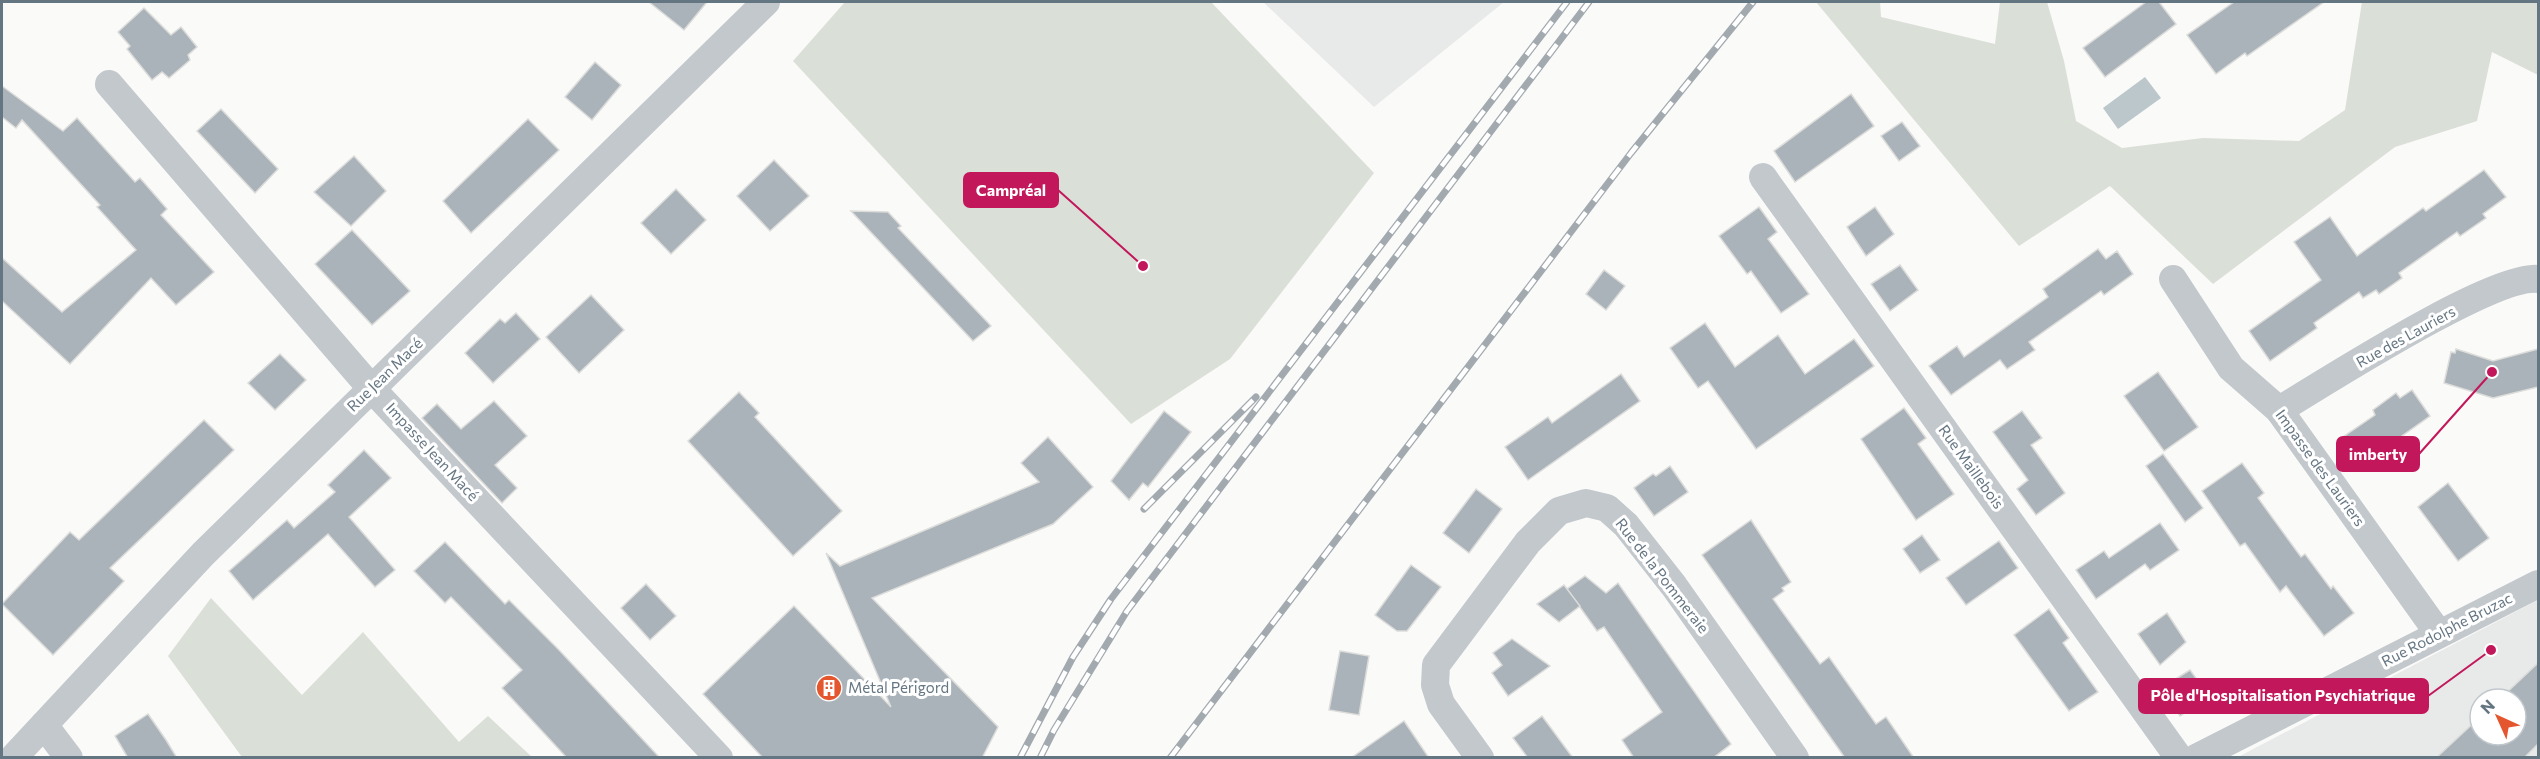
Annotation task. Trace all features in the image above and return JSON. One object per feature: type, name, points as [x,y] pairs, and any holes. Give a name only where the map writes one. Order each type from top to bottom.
[{"type":"street","name":"Rue Jean Macé","points":[[12,758],[203,554],[766,2]]},
{"type":"street","name":"Impasse Jean Macé","points":[[109,84],[371,387],[719,758]]},
{"type":"street","name":"Rue Maillebois","points":[[1763,177],[2179,758]]},
{"type":"street","name":"Impasse des Lauriers","points":[[2173,279],[2230,368],[2279,410],[2439,634]]},
{"type":"street","name":"Rue des Lauriers","points":[[2279,410],[2440,316],[2502,286],[2538,279]]},
{"type":"street","name":"Rue de la Pommeraie","points":[[1480,758],[1441,704],[1435,685],[1436,665],[1528,542],[1559,511],[1586,503],[1607,508],[1626,525],[1674,586],[1795,758]]},
{"type":"street","name":"Rue Rodolphe Bruzac","points":[[2196,758],[2538,584]]},
{"type":"street","points":[[44,725],[69,758]]},
{"type":"shaded area","points":[[845,2],[1211,2],[1374,173],[1230,359],[1131,424],[793,61]]},
{"type":"shaded area","points":[[1263,2],[1504,2],[1374,107]]},
{"type":"shaded area","points":[[1816,2],[1880,2],[1881,17],[1995,44],[2000,2],[2047,2],[2064,61],[2076,121],[2122,148],[2203,138],[2299,141],[2345,110],[2362,2],[2538,2],[2538,75],[2492,52],[2477,121],[2395,147],[2213,284],[2110,186],[2019,246]]},
{"type":"shaded area","points":[[2145,77],[2161,98],[2118,129],[2103,108]]},
{"type":"shaded area","points":[[211,598],[302,695],[363,632],[459,742],[488,716],[532,757],[242,757],[168,656]]},
{"type":"shaded area","points":[[2538,600],[2538,757],[2238,757]]},
{"type":"building","points":[[649,2],[707,2],[684,30]]},
{"type":"building","points":[[2146,2],[2159,2],[2176,24],[2105,77],[2083,48]]},
{"type":"building","points":[[2234,2],[2324,2],[2247,56],[2245,53],[2216,74],[2187,35]]},
{"type":"building","points":[[144,8],[171,35],[181,27],[197,47],[188,55],[190,60],[169,78],[162,72],[152,80],[127,49],[130,46],[118,32]]},
{"type":"building","points":[[595,62],[621,85],[592,120],[565,97]]},
{"type":"building","points":[[2,86],[63,131],[77,118],[135,182],[140,178],[167,209],[161,215],[214,272],[176,305],[151,278],[70,364],[2,301],[2,258],[62,312],[136,250],[97,207],[100,205],[22,120],[16,128],[2,117]]},
{"type":"building","points":[[1851,94],[1874,126],[1795,182],[1774,151]]},
{"type":"building","points":[[221,109],[278,169],[255,193],[197,131]]},
{"type":"building","points":[[528,119],[559,150],[471,233],[443,201]]},
{"type":"building","points":[[1902,122],[1920,146],[1899,161],[1881,136]]},
{"type":"building","points":[[354,156],[386,191],[351,226],[314,192]]},
{"type":"building","points":[[774,160],[809,196],[770,231],[737,196]]},
{"type":"building","points":[[2484,170],[2506,197],[2483,214],[2486,218],[2460,236],[2457,232],[2399,273],[2402,278],[2379,294],[2376,290],[2363,298],[2359,292],[2314,323],[2317,328],[2270,361],[2249,331],[2321,280],[2294,242],[2330,217],[2357,256],[2423,208],[2426,211]]},
{"type":"building","points":[[676,189],[706,220],[671,254],[641,223]]},
{"type":"building","points":[[1759,207],[1777,232],[1768,239],[1809,294],[1781,313],[1751,271],[1747,274],[1719,236]]},
{"type":"building","points":[[1875,207],[1894,234],[1866,256],[1847,227]]},
{"type":"building","points":[[851,211],[888,212],[901,226],[898,228],[991,326],[973,341]]},
{"type":"building","points":[[352,230],[410,291],[372,325],[315,264]]},
{"type":"building","points":[[2098,249],[2106,259],[2117,251],[2133,274],[2104,295],[2101,291],[2029,342],[2035,350],[2007,369],[2000,360],[1951,395],[1929,366],[1957,346],[1964,357],[2048,297],[2043,289]]},
{"type":"building","points":[[1900,265],[1918,290],[1890,311],[1871,284]]},
{"type":"building","points":[[1604,270],[1625,286],[1606,310],[1586,294]]},
{"type":"building","points":[[591,295],[624,330],[579,373],[546,337]]},
{"type":"building","points":[[516,313],[540,339],[493,383],[465,353],[500,319],[505,323]]},
{"type":"building","points":[[1705,323],[1735,367],[1778,335],[1805,374],[1854,339],[1874,366],[1756,449],[1708,381],[1698,388],[1670,348]]},
{"type":"building","points":[[2456,349],[2493,361],[2538,349],[2538,387],[2493,398],[2444,383],[2451,352],[2455,353]]},
{"type":"building","points":[[280,354],[306,380],[275,410],[248,383]]},
{"type":"building","points":[[2158,372],[2198,427],[2164,451],[2124,396]]},
{"type":"building","points":[[1621,374],[1640,401],[1528,480],[1505,447],[1548,417],[1552,423]]},
{"type":"building","points":[[2412,390],[2430,416],[2392,443],[2395,448],[2365,469],[2343,437],[2375,415],[2373,410],[2396,393],[2400,398]]},
{"type":"building","points":[[739,392],[759,413],[755,417],[842,511],[793,556],[688,441]]},
{"type":"building","points":[[494,401],[527,436],[495,465],[517,488],[502,503],[422,418],[437,404],[461,429]]},
{"type":"building","points":[[1904,408],[1926,438],[1918,444],[1954,494],[1916,520],[1861,439]]},
{"type":"building","points":[[1164,411],[1191,432],[1148,487],[1143,483],[1129,500],[1111,481]]},
{"type":"building","points":[[2022,411],[2042,438],[2031,445],[2065,493],[2036,515],[2017,489],[2028,480],[1993,432]]},
{"type":"building","points":[[204,420],[234,450],[110,568],[124,581],[53,655],[2,604],[70,532],[79,540]]},
{"type":"building","points":[[1048,437],[1093,487],[1053,524],[872,598],[998,727],[982,758],[763,758],[703,694],[794,606],[891,707],[826,553],[840,566],[1039,482],[1021,463]]},
{"type":"building","points":[[364,450],[391,478],[349,517],[395,570],[375,587],[328,534],[253,600],[229,571],[287,520],[294,528],[335,492],[328,485]]},
{"type":"building","points":[[2163,454],[2203,508],[2185,522],[2146,466]]},
{"type":"building","points":[[2242,463],[2264,493],[2258,498],[2301,557],[2305,554],[2331,589],[2333,586],[2354,613],[2324,636],[2286,586],[2280,592],[2245,543],[2240,546],[2202,491]]},
{"type":"building","points":[[1670,466],[1688,492],[1654,516],[1634,488],[1653,474],[1656,476]]},
{"type":"building","points":[[2448,483],[2489,538],[2458,561],[2418,507]]},
{"type":"building","points":[[1476,489],[1502,509],[1469,553],[1443,533]]},
{"type":"building","points":[[1751,520],[1791,582],[1782,588],[1784,591],[1773,599],[1820,664],[1829,657],[1876,724],[1886,717],[1914,758],[1845,758],[1702,555]]},
{"type":"building","points":[[2160,523],[2179,550],[2150,570],[2145,564],[2096,599],[2076,570],[2104,551],[2109,558]]},
{"type":"building","points":[[1922,535],[1940,560],[1920,573],[1903,549]]},
{"type":"building","points":[[1999,541],[2018,568],[1966,605],[1946,578]]},
{"type":"building","points":[[445,542],[505,604],[509,600],[559,650],[660,758],[567,758],[502,688],[522,670],[451,597],[445,603],[414,571]]},
{"type":"building","points":[[1411,565],[1441,587],[1407,631],[1397,631],[1375,615]]},
{"type":"building","points":[[1585,576],[1606,593],[1618,583],[1731,744],[1713,758],[1634,758],[1622,740],[1662,712],[1604,627],[1597,631],[1567,589]]},
{"type":"building","points":[[646,584],[676,616],[650,640],[621,608]]},
{"type":"building","points":[[1564,585],[1580,606],[1559,622],[1537,604]]},
{"type":"building","points":[[2049,609],[2069,638],[2063,643],[2098,692],[2069,711],[2014,635]]},
{"type":"building","points":[[2167,613],[2186,642],[2160,665],[2138,634]]},
{"type":"building","points":[[1512,639],[1550,666],[1508,696],[1492,673],[1502,665],[1493,653]]},
{"type":"building","points":[[1340,651],[1369,656],[1359,715],[1329,710]]},
{"type":"building","points":[[2538,663],[2538,744],[2524,758],[2436,758],[2468,728],[2468,747],[2528,747],[2528,687],[2513,687]]},
{"type":"building","points":[[2190,670],[2209,696],[2180,716],[2161,688]]},
{"type":"building","points":[[148,714],[177,758],[128,758],[115,736]]},
{"type":"building","points":[[1542,716],[1573,758],[1528,758],[1513,738]]},
{"type":"building","points":[[1404,721],[1429,758],[1351,758]]},
{"type":"railway","points":[[1020,758],[1073,657],[1111,599],[1567,2]]},
{"type":"railway","points":[[1040,758],[1054,730],[1127,611],[1589,2]]},
{"type":"railway","points":[[1170,758],[1631,153],[1753,2]]},
{"type":"railway","points":[[1144,509],[1256,397]]},
{"type":"place","name":"Campréal","points":[[1143,266]]},
{"type":"place","name":"imberty","points":[[2492,372]]},
{"type":"place","name":"Pôle d'Hospitalisation Psychiatrique","points":[[2491,650]]},
{"type":"place","name":"Métal Périgord","points":[[829,688]]}]
